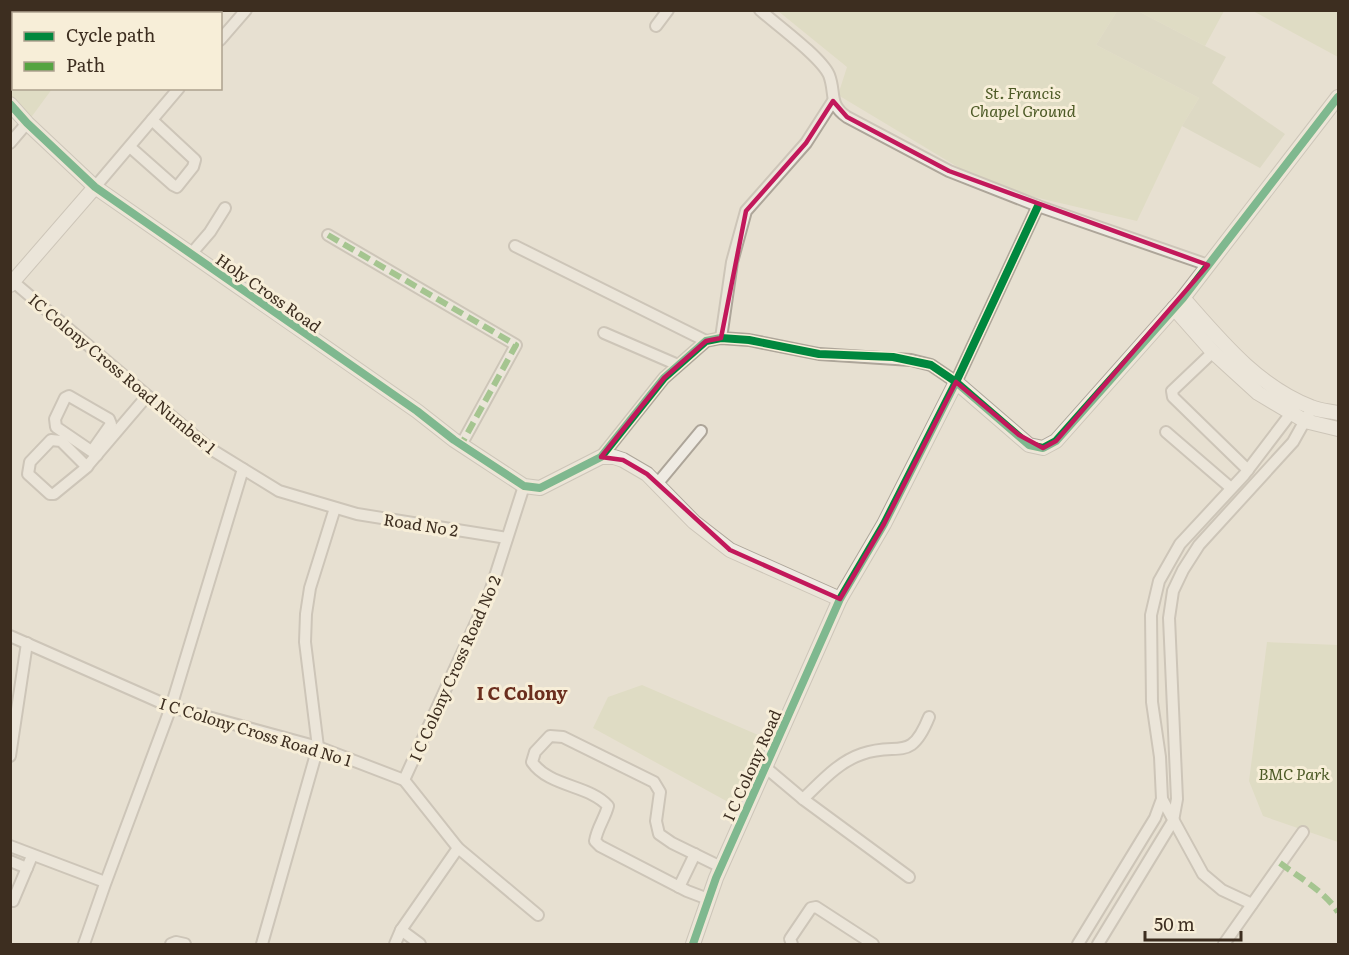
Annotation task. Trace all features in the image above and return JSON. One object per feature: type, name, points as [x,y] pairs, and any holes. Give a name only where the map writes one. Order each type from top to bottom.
[{"type":"street","points":[[222,38],[246,10]]},
{"type":"street","points":[[656,26],[668,10]]},
{"type":"street","points":[[760,10],[821,63],[828,75],[833,101],[839,112],[847,117],[949,171],[1038,206],[1208,265]]},
{"type":"street","points":[[11,282],[177,90]]},
{"type":"street","points":[[524,486],[536,488],[546,486],[601,457],[663,378],[706,341],[721,338],[749,340],[819,354],[911,360],[931,365],[956,382],[1029,445],[1043,448],[1056,441],[1179,303],[1338,97]]},
{"type":"street","points":[[721,338],[732,262],[746,211],[807,143],[833,101]]},
{"type":"street","name":"Holy Cross Road","points":[[10,104],[95,187],[417,411],[461,445],[524,486]]},
{"type":"street","points":[[130,147],[177,187],[193,167],[195,160],[152,120]]},
{"type":"street","points":[[10,144],[27,123]]},
{"type":"street","points":[[956,382],[1038,206]]},
{"type":"street","points":[[191,254],[210,232],[225,208]]},
{"type":"street","points":[[328,236],[516,345],[461,445]]},
{"type":"street","points":[[515,246],[706,341]]},
{"type":"street","name":"IC Colony Cross Road Number 1","points":[[11,282],[208,448],[279,491],[335,508]]},
{"type":"street","points":[[1179,303],[1214,352],[1258,393],[1305,421],[1338,429]]},
{"type":"street","points":[[1179,303],[1248,368],[1278,390],[1306,405],[1338,413]]},
{"type":"street","points":[[604,333],[678,365]]},
{"type":"street","points":[[1214,352],[1172,391],[1173,397],[1248,470]]},
{"type":"street","name":"I C Colony Road","points":[[693,945],[721,867],[840,599],[884,524],[956,382]]},
{"type":"street","points":[[87,467],[61,441],[56,439],[51,440],[30,462],[28,474],[50,494],[54,494],[87,467],[95,453],[111,424],[109,420],[69,396],[65,398],[55,419],[56,427],[95,453]]},
{"type":"street","points":[[95,453],[147,396]]},
{"type":"street","points":[[1078,945],[1155,818],[1162,800],[1160,757],[1152,702],[1151,615],[1159,581],[1180,544],[1248,470],[1291,413],[1306,405]]},
{"type":"street","points":[[1098,945],[1173,821],[1177,799],[1169,618],[1173,591],[1199,545],[1293,442],[1305,421],[1306,405]]},
{"type":"street","points":[[657,484],[701,431]]},
{"type":"street","points":[[1166,432],[1228,492],[1235,507]]},
{"type":"street","points":[[601,457],[623,460],[647,474],[694,522],[730,549],[840,599]]},
{"type":"street","points":[[84,945],[105,882],[171,707],[243,469]]},
{"type":"street","name":"I C Colony Cross Road No 2","points":[[404,780],[490,592],[524,486]]},
{"type":"street","points":[[262,945],[318,747],[305,642],[306,614],[310,588],[335,508]]},
{"type":"street","name":"Road No 2","points":[[335,508],[357,514],[507,538]]},
{"type":"street","name":"I C Colony Cross Road No 1","points":[[10,636],[171,707],[318,747],[404,780]]},
{"type":"street","points":[[10,756],[27,643]]},
{"type":"street","points":[[803,799],[837,766],[862,753],[910,746],[921,736],[929,717]]},
{"type":"street","points":[[708,899],[679,887],[600,846],[595,841],[596,832],[608,806],[598,799],[538,772],[532,762],[535,752],[550,736],[562,736],[654,782],[660,792],[656,821],[659,834],[672,843],[721,867]]},
{"type":"street","points":[[765,767],[803,799],[909,878]]},
{"type":"street","points":[[404,780],[458,848],[538,915]]},
{"type":"street","points":[[1162,800],[1203,874],[1222,890],[1252,904]]},
{"type":"street","points":[[1224,945],[1303,832]]},
{"type":"street","points":[[10,846],[105,882]]},
{"type":"street","points":[[395,945],[401,930],[458,848]]},
{"type":"street","points":[[679,887],[695,854]]},
{"type":"street","points":[[13,901],[32,856]]},
{"type":"street","points":[[10,861],[27,868]]},
{"type":"street","points":[[792,945],[790,939],[811,908],[816,908],[873,945]]},
{"type":"street","points":[[401,930],[420,945]]},
{"type":"street","points":[[171,945],[176,942],[185,945]]},
{"type":"highlighted area","points":[[833,101],[847,117],[949,171],[1208,265],[1056,441],[1043,448],[1019,435],[956,382],[884,524],[840,599],[730,550],[647,474],[623,460],[601,457],[664,378],[706,341],[721,338],[746,211],[806,143]]},
{"type":"green space","points":[[10,11],[108,11],[12,12],[12,90],[51,90],[27,123],[11,104]]},
{"type":"green space","name":"St. Francis Chapel Ground","points":[[778,11],[1117,11],[1096,45],[1199,98],[1182,126],[1137,221],[991,187],[838,95],[847,67]]},
{"type":"green space","points":[[1117,11],[1138,11],[1226,57],[1212,83],[1285,134],[1260,168],[1182,126],[1199,98],[1096,45]]},
{"type":"green space","points":[[1138,11],[1224,11],[1205,46]]},
{"type":"green space","points":[[1253,11],[1338,11],[1338,57]]},
{"type":"green space","name":"BMC Park","points":[[1267,642],[1338,645],[1338,842],[1263,816],[1249,781]]},
{"type":"green space","points":[[642,685],[772,741],[740,806],[730,803],[593,728],[608,697]]},
{"type":"marked path","points":[[328,235],[516,345],[461,445]]},
{"type":"marked path","points":[[1280,863],[1319,891],[1338,912]]},
{"type":"cycle path","points":[[10,104],[95,187],[417,411],[454,440],[524,486],[540,488],[601,457],[664,378],[706,341],[721,338],[749,340],[819,354],[893,357],[931,365],[956,382],[1029,445],[1043,448],[1056,441],[1183,298],[1338,97]]},
{"type":"cycle path","points":[[693,944],[716,878],[840,599],[884,524],[956,382],[1038,206]]},
{"type":"district","name":"I C Colony","points":[[522,692]]}]
